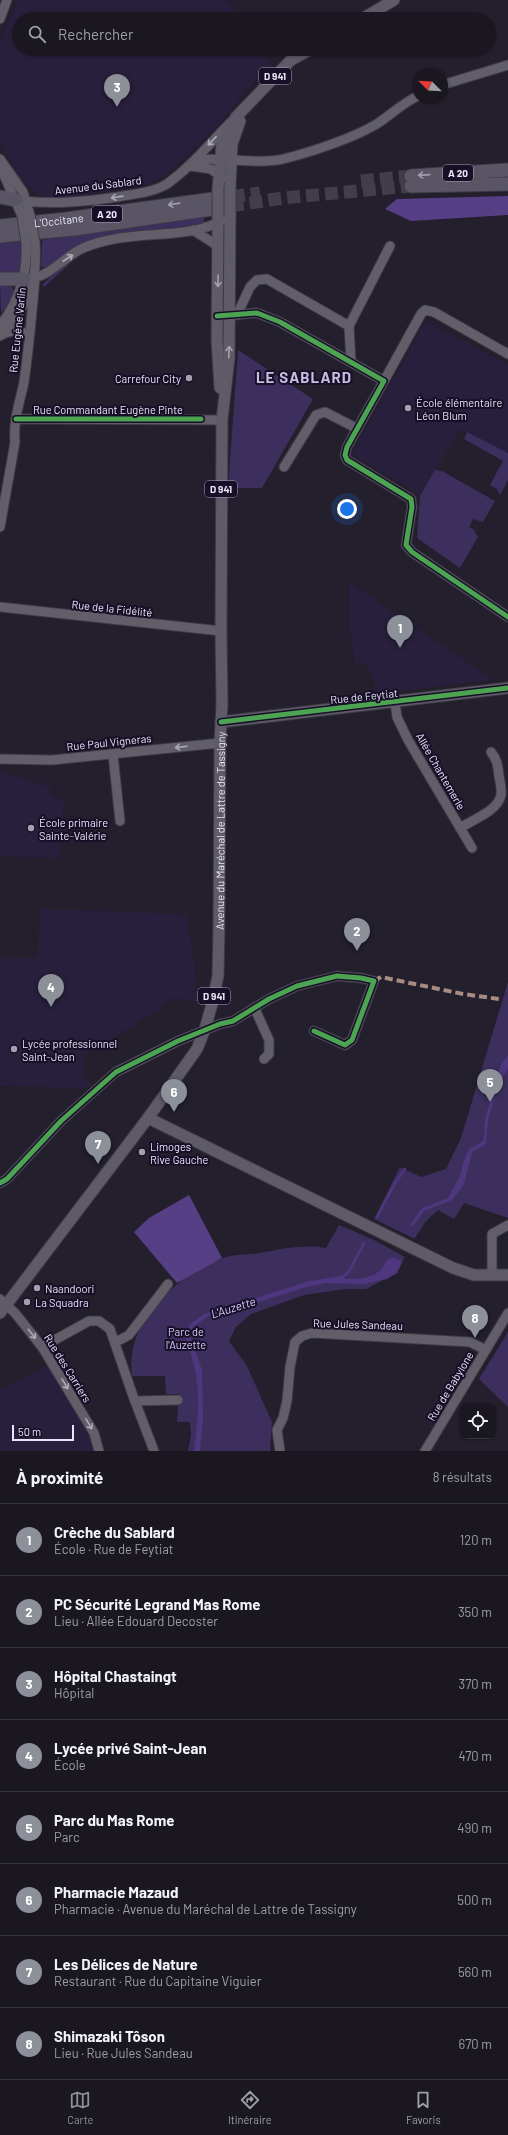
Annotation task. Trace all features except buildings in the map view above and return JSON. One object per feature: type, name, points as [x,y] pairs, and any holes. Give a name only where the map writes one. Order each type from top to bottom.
[{"type":"highway","name":"A 20","points":[[508,170],[411,181],[508,184]]},
{"type":"highway","points":[[0,197],[21,201]]},
{"type":"highway","name":"L'Occitane","points":[[0,226],[216,207]]},
{"type":"highway","name":"L'Occitane","points":[[0,236],[74,229],[216,207]]},
{"type":"highway","points":[[0,279],[30,279]]},
{"type":"main road","points":[[374,12],[394,0]]},
{"type":"main road","name":"Avenue du Maréchal de Lattre de Tassigny","points":[[222,404],[229,358],[233,316],[230,187],[222,143],[236,116],[245,109],[263,87],[291,60],[298,56]]},
{"type":"main road","name":"Avenue du Maréchal de Lattre de Tassigny","points":[[148,1118],[197,1049],[205,1029],[218,976],[221,722],[220,631],[222,404],[217,316],[218,246],[216,207],[218,173],[245,109]]},
{"type":"main road","name":"Rue de Feytiat","points":[[221,722],[395,703],[508,688]]},
{"type":"main road","points":[[148,1118],[453,1268],[474,1275],[508,1275]]},
{"type":"main road","name":"D 941","points":[[2,1306],[148,1118]]},
{"type":"street","points":[[0,19],[7,0]]},
{"type":"street","points":[[448,83],[508,65]]},
{"type":"street","points":[[192,163],[225,159],[285,159],[332,143],[374,126],[412,100]]},
{"type":"street","name":"Avenue du Sablard","points":[[21,201],[72,203],[152,191],[166,184],[192,163],[236,116]]},
{"type":"street","points":[[0,159],[18,183],[21,201],[26,216],[30,242],[30,279],[26,304],[0,336]]},
{"type":"street","points":[[192,163],[218,173],[230,187]]},
{"type":"street","points":[[0,166],[21,201]]},
{"type":"street","points":[[193,230],[216,207],[230,215]]},
{"type":"street","points":[[0,326],[30,279],[80,250],[106,240],[193,230],[218,246]]},
{"type":"street","points":[[351,362],[349,326],[390,246]]},
{"type":"street","name":"Rue Eugène Varlin","points":[[0,527],[15,442],[16,419],[24,381],[28,336],[30,279]]},
{"type":"street","points":[[233,316],[250,287],[257,280],[267,279],[349,326]]},
{"type":"street","points":[[508,354],[434,312],[425,310],[421,314],[356,428],[345,451],[347,460],[411,499],[412,507],[406,544],[408,548],[508,617]]},
{"type":"street","points":[[217,316],[257,313],[280,322],[384,381]]},
{"type":"street","points":[[0,336],[18,329],[28,336]]},
{"type":"street","points":[[284,466],[316,415],[320,412],[325,412],[356,428]]},
{"type":"street","name":"Rue Commandant Eugène Pinte","points":[[16,419],[222,420]]},
{"type":"street","name":"Rue de la Fidélité","points":[[0,607],[220,631]]},
{"type":"street","name":"Allée Chantemerle","points":[[395,703],[397,717],[408,740],[472,848]]},
{"type":"street","name":"Rue Paul Vigneras","points":[[0,759],[52,760],[220,743]]},
{"type":"street","points":[[460,828],[493,808],[501,795],[497,761],[491,752]]},
{"type":"street","points":[[113,755],[120,821]]},
{"type":"street","points":[[0,1183],[7,1179],[61,1121],[116,1072],[205,1029],[234,1021],[283,991],[321,979],[337,976],[361,978],[374,981],[352,1040],[345,1045],[314,1031]]},
{"type":"street","points":[[255,1009],[269,1040],[269,1054],[264,1059]]},
{"type":"street","points":[[492,1275],[492,1234],[508,1225]]},
{"type":"street","points":[[116,1342],[129,1335],[168,1284]]},
{"type":"street","name":"Rue des Carriers","points":[[2,1306],[15,1313],[42,1346],[94,1433],[99,1451]]},
{"type":"street","name":"Rue de Babylone","points":[[425,1451],[508,1313]]},
{"type":"street","points":[[42,1346],[89,1321],[99,1321],[110,1329],[116,1342],[135,1401],[154,1451]]},
{"type":"street","name":"Rue Jules Sandeau","points":[[280,1451],[277,1430],[283,1418],[287,1401],[290,1366],[295,1342],[302,1336],[312,1332],[470,1342],[486,1350]]},
{"type":"street","points":[[135,1401],[178,1400]]},
{"type":"shaded area","points":[[18,0],[227,0],[236,12],[13,12]]},
{"type":"shaded area","points":[[12,13],[12,56],[267,56],[273,64],[254,82],[213,131],[164,177],[149,184],[59,199],[38,195],[22,181],[0,145],[0,40]]},
{"type":"shaded area","points":[[508,196],[508,215],[411,221],[385,209],[397,199]]},
{"type":"shaded area","points":[[426,320],[508,365],[508,453],[460,429],[420,496],[352,454]]},
{"type":"shaded area","points":[[349,582],[494,680],[375,694],[374,677],[366,664],[355,665],[350,632]]},
{"type":"shaded area","name":"École primaire Sainte-Valérie","points":[[0,771],[50,787],[50,795],[64,800],[60,858],[0,856]]},
{"type":"shaded area","points":[[39,909],[186,914],[195,966],[196,1001],[172,998],[159,1010],[86,1054],[82,1075],[92,1085],[87,1088],[0,1086],[0,957],[38,958]]},
{"type":"shaded area","points":[[189,1195],[222,1258],[177,1283],[134,1232],[149,1218]]},
{"type":"shaded area","points":[[48,1364],[90,1436],[94,1451],[0,1451],[0,1390]]},
{"type":"green space","points":[[204,217],[204,224],[118,235],[86,243],[45,268],[41,266],[42,240]]},
{"type":"green space","points":[[21,241],[22,266],[19,272],[0,274],[0,242]]},
{"type":"green space","points":[[77,257],[44,287],[42,285],[57,271]]},
{"type":"green space","points":[[0,285],[12,287],[14,292],[8,308],[1,312]]},
{"type":"green space","points":[[238,350],[313,399],[262,488],[228,488]]},
{"type":"green space","points":[[467,432],[508,453],[508,480],[500,495],[497,489],[490,485],[503,461],[464,439]]},
{"type":"green space","points":[[435,470],[442,471],[495,501],[483,522],[473,519],[469,527],[474,530],[478,537],[460,568],[417,538],[420,496]]},
{"type":"green space","points":[[508,982],[508,1218],[464,1203],[454,1219],[438,1210],[426,1221],[415,1238],[413,1238],[374,1219],[400,1167],[421,1177],[446,1169],[461,1138]]},
{"type":"green space","name":"Parc de l'Auzette","points":[[339,1225],[376,1241],[405,1257],[397,1273],[366,1289],[345,1289],[304,1295],[251,1314],[236,1327],[229,1341],[247,1366],[272,1422],[270,1451],[188,1451],[191,1435],[190,1422],[177,1422],[179,1394],[166,1394],[165,1376],[132,1376],[132,1356],[136,1337],[145,1320],[156,1304],[170,1290],[203,1267],[225,1257],[235,1255],[255,1254],[301,1247],[326,1248]]},
{"type":"green space","points":[[508,1332],[508,1407],[479,1379]]},
{"type":"water","points":[[508,1055],[508,1069],[500,1082],[488,1120],[486,1144],[472,1152],[464,1184],[452,1200],[424,1211],[412,1227],[410,1226],[421,1209],[448,1198],[460,1176],[463,1163],[469,1149],[483,1141],[485,1119],[495,1084],[502,1064]]},
{"type":"water","name":"L'Auzette","points":[[393,1257],[402,1261],[397,1273],[387,1279],[364,1284],[326,1283],[306,1287],[234,1310],[209,1316],[194,1326],[190,1337],[202,1370],[203,1421],[200,1451],[194,1451],[198,1419],[198,1393],[191,1353],[185,1336],[190,1324],[204,1314],[310,1281],[342,1276],[345,1279],[369,1277],[379,1271],[386,1261]]},
{"type":"waterway","points":[[377,1217],[395,1183],[405,1169]]},
{"type":"waterway","points":[[342,1278],[350,1270],[364,1243]]},
{"type":"tunnel","points":[[361,181],[411,176]]},
{"type":"tunnel","points":[[212,209],[283,198],[411,186]]},
{"type":"tunnel","points":[[213,199],[260,193]]},
{"type":"marked path","points":[[374,981],[381,977],[463,994],[499,999]]},
{"type":"cycle path","points":[[217,316],[257,313],[280,322],[384,381],[347,447],[345,455],[347,460],[411,499],[412,507],[406,545],[412,552],[508,617]]},
{"type":"cycle path","points":[[16,419],[201,419]]},
{"type":"cycle path","points":[[221,722],[508,688]]},
{"type":"cycle path","points":[[0,1183],[7,1179],[61,1121],[116,1072],[178,1041],[220,1024],[233,1021],[269,999],[297,986],[337,976],[361,978],[374,981],[352,1040],[345,1045],[314,1031]]},
{"type":"place","name":"Hôpital Chastaingt","points":[[117,107]]},
{"type":"place","name":"Carrefour City","points":[[189,378]]},
{"type":"place","name":"École élémentaire Léon Blum","points":[[408,408]]},
{"type":"place","name":"Crèche du Sablard","points":[[400,648]]},
{"type":"place","name":"École primaire Sainte-Valérie","points":[[31,828]]},
{"type":"place","name":"PC Sécurité Legrand Mas Rome","points":[[357,951]]},
{"type":"place","name":"Lycée privé Saint-Jean","points":[[51,1007]]},
{"type":"place","name":"Lycée professionnel Saint-Jean","points":[[14,1049]]},
{"type":"place","name":"Parc du Mas Rome","points":[[490,1102]]},
{"type":"place","name":"Pharmacie Mazaud","points":[[174,1112]]},
{"type":"place","name":"Limoges Rive Gauche","points":[[142,1152]]},
{"type":"place","name":"Les Délices de Nature","points":[[98,1164]]},
{"type":"place","name":"Naandoori","points":[[37,1288]]},
{"type":"place","name":"La Squadra","points":[[27,1302]]},
{"type":"place","name":"Shimazaki Tôson","points":[[475,1338]]},
{"type":"district","name":"LE SABLARD","points":[[304,377]]}]
